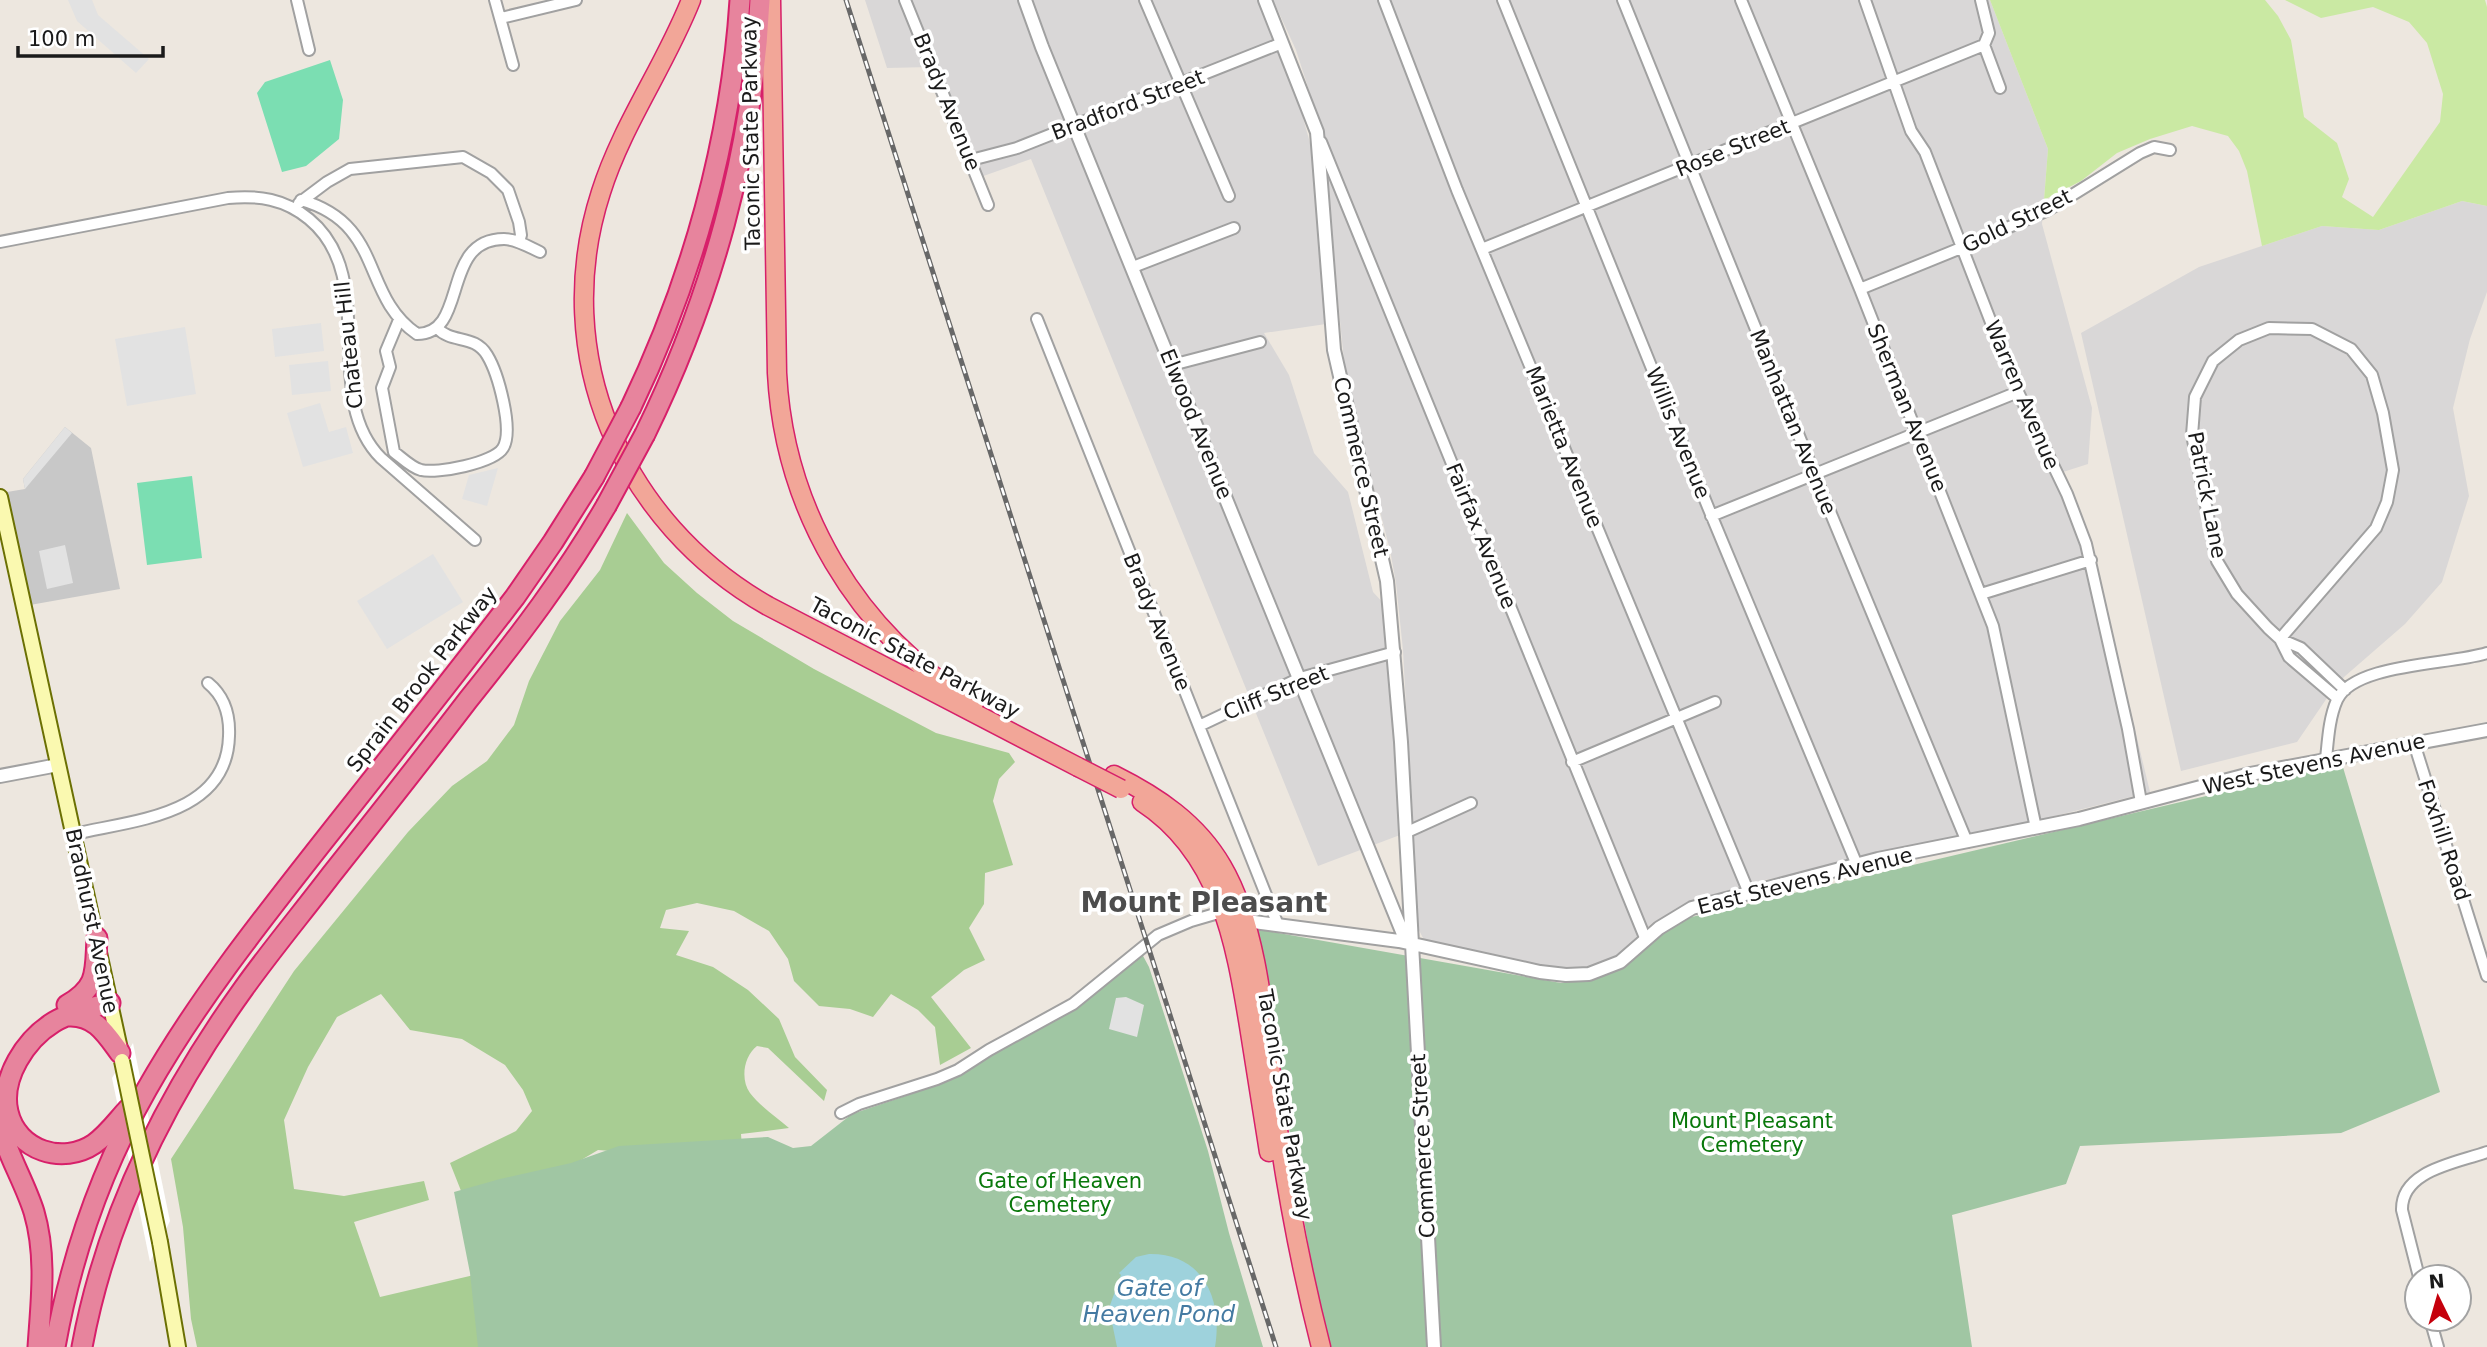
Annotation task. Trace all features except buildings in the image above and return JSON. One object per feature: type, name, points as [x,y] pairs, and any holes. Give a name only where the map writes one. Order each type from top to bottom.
[{"type":"highway","name":"Taconic State Parkway","points":[[691,0],[612,160],[595,210],[588,249],[584,305],[589,356],[601,407],[621,455],[645,495],[672,530],[710,567],[738,588],[982,719],[1163,802],[1202,838],[1227,875],[1245,919],[1257,975],[1288,1194],[1321,1347]]},
{"type":"highway","name":"Sprain Brook Parkway","points":[[55,1347],[69,1284],[101,1185],[151,1082],[193,1015],[242,947],[515,597],[554,542],[594,477],[631,407],[673,307],[708,196],[730,90],[740,0]]},
{"type":"highway","points":[[82,1347],[97,1285],[116,1225],[145,1156],[171,1103],[217,1027],[265,959],[532,619],[606,506],[645,434],[687,338],[723,229],[750,103],[760,0]]},
{"type":"highway","name":"Taconic State Parkway","points":[[771,0],[778,387],[789,453],[810,517],[852,592],[884,631],[910,655],[936,678],[965,697],[1076,761]]},
{"type":"highway","name":"Taconic State Parkway","points":[[1118,782],[1159,814],[1184,839],[1209,875],[1226,914],[1239,967],[1283,1228],[1310,1347]]},
{"type":"highway","points":[[97,938],[94,979],[86,992],[44,1029],[19,1058],[6,1097],[10,1119],[28,1143],[42,1151],[73,1153],[87,1148],[108,1132],[151,1082]]},
{"type":"highway","points":[[0,1084],[8,1062],[24,1037],[39,1022],[109,998]]},
{"type":"highway","points":[[64,1012],[93,1021],[104,1031],[121,1057]]},
{"type":"highway","points":[[0,1126],[30,1202],[39,1234],[42,1280],[38,1347]]},
{"type":"highway","points":[[91,1347],[97,1285]]},
{"type":"main road","name":"Bradhurst Avenue","points":[[0,497],[97,938],[160,1242],[178,1347]]},
{"type":"street","points":[[298,0],[309,50]]},
{"type":"street","points":[[495,0],[513,65]]},
{"type":"street","points":[[501,18],[576,0]]},
{"type":"street","name":"Brady Avenue","points":[[905,0],[988,205]]},
{"type":"street","name":"Elwood Avenue","points":[[1025,0],[1369,848]]},
{"type":"street","points":[[1145,0],[1229,196]]},
{"type":"street","name":"Commerce Street","points":[[1265,0],[1317,132],[1334,350],[1387,581],[1395,652],[1413,944],[1434,1347]]},
{"type":"street","name":"Marietta Avenue","points":[[1384,0],[1482,249],[1749,893]]},
{"type":"street","name":"Willis Avenue","points":[[1503,0],[1711,516],[1857,865]]},
{"type":"street","name":"Manhattan Avenue","points":[[1623,0],[1814,474],[1967,842]]},
{"type":"street","name":"Sherman Avenue","points":[[1741,0],[1860,289],[1993,626],[2036,828]]},
{"type":"street","name":"Warren Avenue","points":[[1865,0],[1911,131],[1928,160],[2018,393],[2078,519],[2091,560],[2129,729],[2141,802]]},
{"type":"street","points":[[1981,0],[1989,33],[1984,45],[2000,88]]},
{"type":"street","name":"Bradford Street","points":[[971,160],[1017,148],[1282,43]]},
{"type":"street","name":"Rose Street","points":[[1482,249],[1984,45]]},
{"type":"street","name":"Fairfax Avenue","points":[[1317,132],[1646,940]]},
{"type":"street","name":"Gold Street","points":[[1860,289],[2048,210],[2140,153],[2154,147],[2170,150]]},
{"type":"street","points":[[298,204],[350,169],[463,158],[491,173],[508,190],[519,222],[519,242]]},
{"type":"street","name":"Chateau Hill","points":[[0,243],[228,198],[250,196],[298,204],[331,245],[340,265],[345,291],[354,409],[365,439],[381,458],[475,540]]},
{"type":"street","points":[[298,204],[316,205],[348,226],[371,261],[387,303],[400,320],[417,334],[426,334],[437,328],[447,313],[466,257],[476,247],[505,239],[540,252]]},
{"type":"street","points":[[1133,267],[1234,228]]},
{"type":"street","name":"Brady Avenue","points":[[1037,319],[1278,925]]},
{"type":"street","points":[[400,320],[390,337],[386,351],[390,367],[382,388],[394,452],[419,470],[429,471],[477,464],[500,452],[505,445],[506,413],[487,355],[476,343],[444,335],[437,328]]},
{"type":"street","name":"Patrick Lane","points":[[2280,639],[2376,528],[2387,502],[2393,470],[2384,413],[2372,375],[2351,349],[2312,329],[2269,328],[2239,340],[2213,362],[2195,397],[2192,435],[2217,561],[2237,594],[2280,639],[2301,648],[2341,694]]},
{"type":"street","points":[[1171,365],[1260,342]]},
{"type":"street","points":[[1711,516],[2018,393]]},
{"type":"street","points":[[1981,594],[2091,560]]},
{"type":"street","name":"Cliff Street","points":[[1199,726],[1300,678],[1395,652]]},
{"type":"street","points":[[2326,759],[2329,734],[2341,694],[2359,680],[2387,671],[2487,653]]},
{"type":"street","points":[[74,834],[181,808],[208,789],[225,761],[230,731],[221,695],[208,683]]},
{"type":"street","points":[[1572,762],[1715,702]]},
{"type":"street","name":"West Stevens Avenue","points":[[2141,802],[2250,774],[2487,730]]},
{"type":"street","name":"Foxhill Road","points":[[2414,743],[2487,976]]},
{"type":"street","points":[[0,776],[58,765]]},
{"type":"street","name":"East Stevens Avenue","points":[[1226,914],[1278,925],[1413,944],[1488,962],[1566,975],[1589,974],[1620,962],[1674,917],[1692,908],[1857,865],[2036,828],[2141,802]]},
{"type":"street","points":[[1405,833],[1471,803]]},
{"type":"street","name":"Commerce Street","points":[[1369,848],[1404,934],[1413,944]]},
{"type":"street","points":[[841,1113],[870,1100],[958,1070],[989,1049],[1066,1009],[1151,939],[1171,928],[1215,914],[1226,914]]},
{"type":"street","points":[[2415,1263],[2402,1210],[2406,1189],[2421,1175],[2487,1153]]},
{"type":"shaded area","points":[[68,0],[92,0],[98,15],[149,59],[136,73],[77,21]]},
{"type":"shaded area","points":[[865,0],[1259,0],[1296,93],[1312,150],[1326,324],[1264,333],[1289,375],[1314,453],[1348,492],[1373,592],[1386,606],[1400,835],[1318,866],[1031,159],[975,179],[930,67],[887,68]]},
{"type":"shaded area","points":[[1273,0],[1990,0],[2048,149],[2042,224],[2092,408],[2088,464],[2063,472],[2092,551],[2150,792],[2047,818],[1756,882],[1670,913],[1651,924],[1613,960],[1593,968],[1574,970],[1546,967],[1424,940],[1418,928],[1403,650],[1396,583],[1390,550],[1346,381],[1328,200],[1325,140],[1296,50]]},
{"type":"shaded area","points":[[2462,201],[2487,206],[2487,292],[2470,339],[2453,408],[2469,496],[2442,582],[2405,624],[2344,677],[2297,742],[2181,771],[2081,333],[2199,267],[2322,226],[2379,230]]},
{"type":"shaded area","points":[[321,323],[324,351],[275,357],[272,329]]},
{"type":"shaded area","points":[[185,327],[196,394],[127,406],[115,339]]},
{"type":"shaded area","points":[[328,361],[331,391],[292,395],[289,365]]},
{"type":"shaded area","points":[[320,403],[329,432],[346,427],[353,453],[303,467],[287,413]]},
{"type":"shaded area","points":[[65,427],[91,448],[120,589],[30,605],[7,492],[25,489],[23,479]]},
{"type":"shaded area","points":[[65,427],[72,433],[25,489],[23,479]]},
{"type":"shaded area","points":[[498,468],[487,506],[462,499],[469,475]]},
{"type":"shaded area","points":[[65,545],[73,583],[47,589],[39,551]]},
{"type":"shaded area","points":[[433,554],[463,602],[387,649],[357,601]]},
{"type":"shaded area","points":[[1126,997],[1144,1005],[1137,1037],[1109,1029],[1116,998]]},
{"type":"green space","points":[[1990,0],[2265,0],[2278,16],[2291,40],[2304,117],[2337,143],[2349,179],[2342,197],[2373,217],[2440,122],[2443,94],[2427,43],[2409,22],[2373,7],[2321,18],[2285,0],[2485,0],[2487,206],[2462,201],[2379,230],[2322,226],[2262,246],[2247,171],[2239,151],[2228,136],[2192,126],[2117,153],[2081,181],[2044,200],[2048,149]]},
{"type":"green space","points":[[330,60],[343,100],[339,139],[306,166],[282,172],[257,93],[265,82]]},
{"type":"green space","points":[[192,476],[202,558],[147,565],[137,483]]},
{"type":"green space","points":[[627,513],[664,563],[733,621],[814,669],[936,733],[1009,753],[1015,762],[999,779],[993,801],[1013,865],[985,873],[984,904],[969,928],[985,960],[964,970],[931,997],[971,1048],[940,1065],[935,1027],[918,1010],[891,994],[873,1017],[850,1009],[819,1006],[794,981],[788,959],[769,931],[734,911],[697,903],[666,910],[660,928],[689,931],[676,955],[713,967],[748,990],[779,1019],[795,1057],[827,1090],[824,1101],[768,1048],[757,1046],[746,1062],[744,1075],[747,1087],[758,1102],[789,1128],[741,1134],[743,1161],[598,1150],[531,1190],[469,1211],[450,1163],[516,1131],[532,1111],[523,1090],[505,1065],[462,1039],[410,1030],[381,994],[337,1017],[308,1067],[284,1120],[294,1189],[344,1196],[424,1181],[429,1200],[354,1222],[380,1297],[474,1275],[522,1347],[197,1347],[191,1319],[183,1227],[171,1159],[294,971],[408,832],[452,786],[487,761],[514,725],[529,681],[560,621],[600,570]]},
{"type":"green space","name":"Mount Pleasant Cemetery","points":[[2342,764],[2440,1092],[2341,1133],[2080,1146],[2066,1184],[1952,1215],[1972,1347],[1331,1347],[1321,1322],[1256,929],[1561,983],[1610,973],[1683,919]]},
{"type":"green space","name":"Gate of Heaven Cemetery","points":[[1142,954],[1149,967],[1208,1151],[1263,1347],[478,1347],[470,1273],[454,1192],[571,1163],[619,1146],[768,1137],[793,1148],[811,1146],[852,1114],[935,1086],[1064,1015]]},
{"type":"water","name":"Gate of Heaven Pond","points":[[1149,1254],[1183,1261],[1196,1270],[1205,1282],[1216,1312],[1215,1347],[1117,1347],[1109,1308],[1121,1275],[1119,1273],[1136,1257]]},
{"type":"pier","points":[[133,1043],[170,1221],[150,1262],[112,1078]]},
{"type":"railway","points":[[846,0],[1276,1347]]},
{"type":"district","name":"Mount Pleasant","points":[[1204,902]]}]
